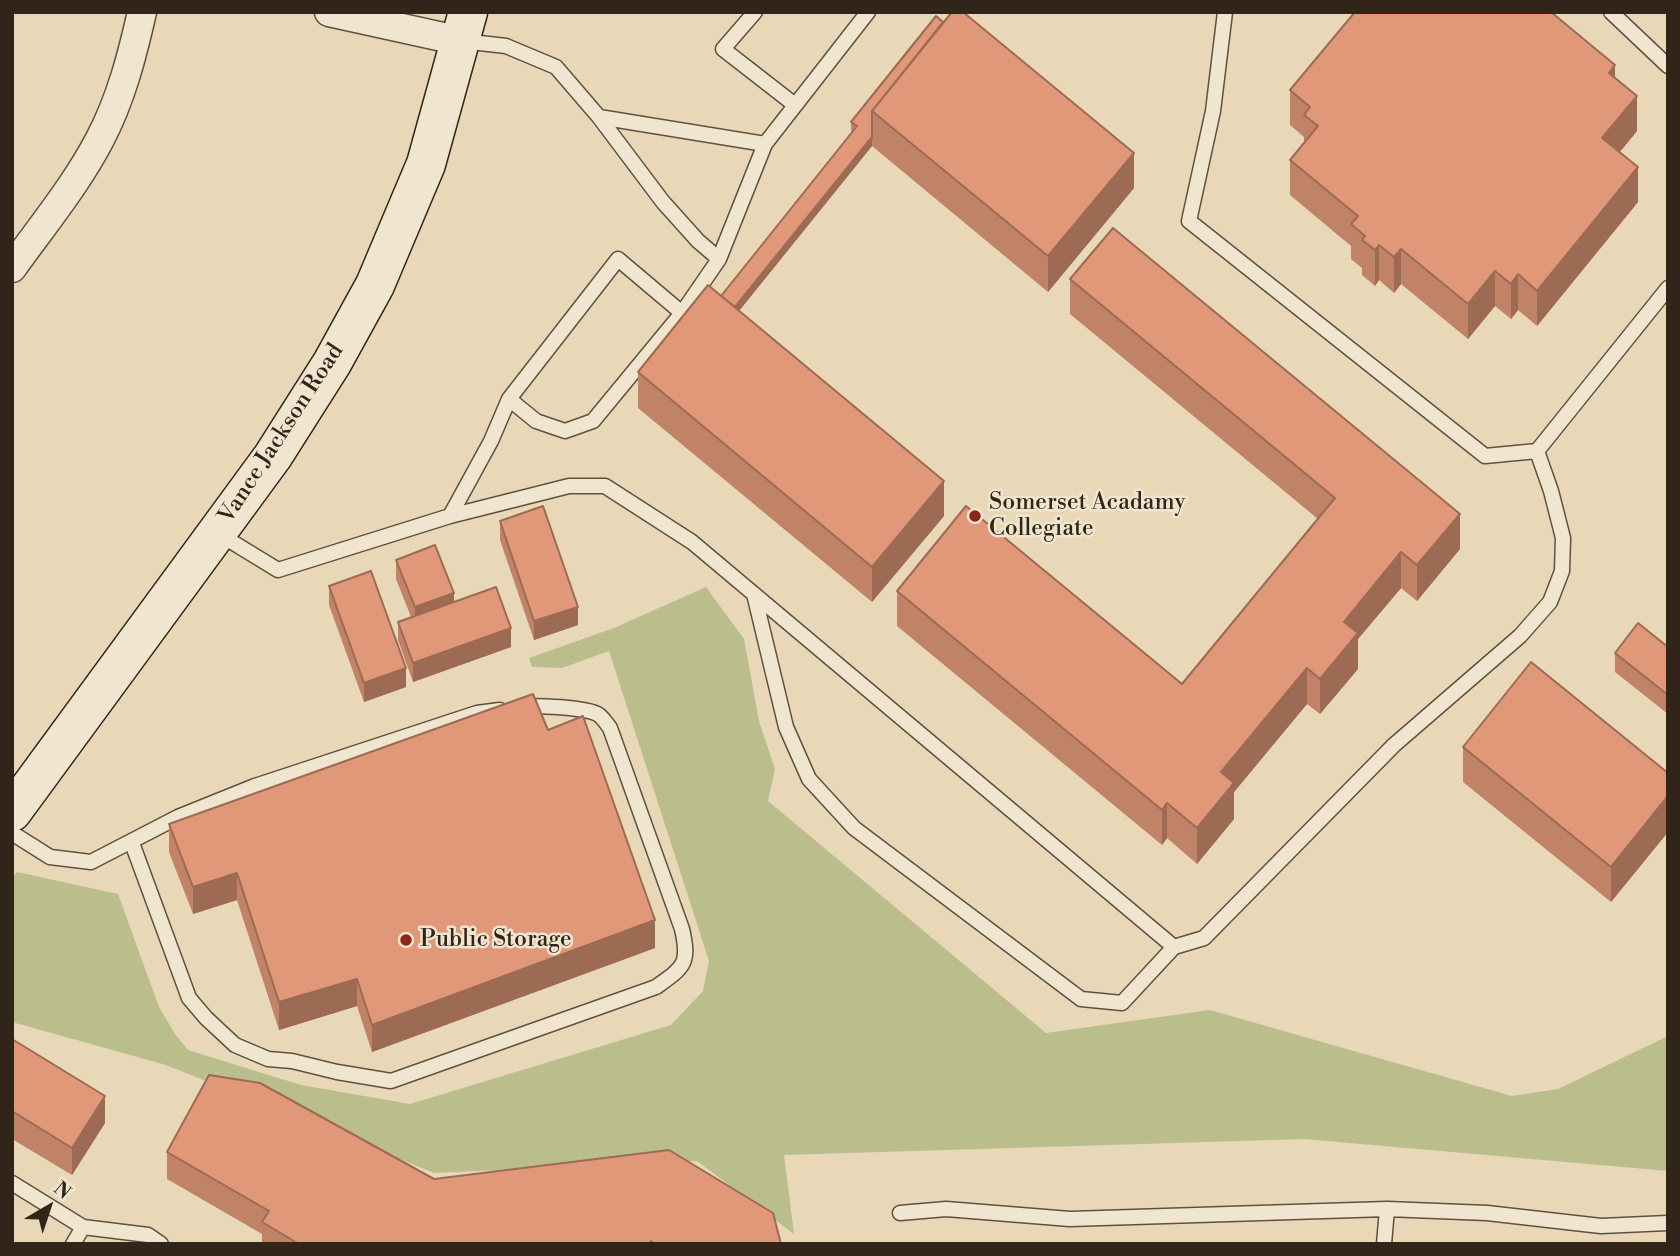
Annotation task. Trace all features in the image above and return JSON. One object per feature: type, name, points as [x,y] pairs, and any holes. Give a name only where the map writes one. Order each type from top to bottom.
[{"type":"main road","name":"Vance Jackson Road","points":[[12,812],[272,456],[324,375],[374,285],[426,164],[464,27]]},
{"type":"street","points":[[12,268],[81,172],[100,138],[117,103],[142,12]]},
{"type":"street","points":[[329,12],[464,27]]},
{"type":"lane","points":[[755,12],[723,49],[795,106]]},
{"type":"lane","points":[[509,399],[536,421],[565,432],[593,421],[682,313],[719,260],[765,144],[868,12]]},
{"type":"lane","points":[[1225,12],[1213,111],[1189,221],[1485,456],[1537,451],[1668,288]]},
{"type":"lane","points":[[1611,12],[1668,66]]},
{"type":"lane","points":[[464,27],[555,67],[599,117],[663,202],[719,260]]},
{"type":"lane","points":[[599,117],[765,144]]},
{"type":"lane","points":[[450,516],[491,441],[509,399],[618,259],[682,313]]},
{"type":"lane","points":[[754,594],[786,727],[809,779],[854,828],[1081,999],[1122,1003],[1174,947],[1204,938],[1394,745],[1520,636],[1550,602],[1562,571],[1563,538],[1537,451]]},
{"type":"lane","points":[[216,533],[278,570],[450,516],[569,486],[605,486],[692,542],[1174,947]]},
{"type":"lane","points":[[12,833],[50,857],[91,862],[178,817],[255,786],[477,713],[532,705],[572,709],[598,714],[610,728],[682,929],[687,950],[680,970],[656,987],[391,1081],[292,1061],[268,1059],[235,1045],[189,998],[132,843]]},
{"type":"lane","points":[[12,1182],[83,1227],[148,1236],[161,1244]]},
{"type":"lane","points":[[900,1213],[946,1209],[1070,1219],[1387,1209],[1487,1213],[1601,1226],[1668,1223]]},
{"type":"lane","points":[[1384,1244],[1387,1209]]},
{"type":"lane","points":[[73,1244],[83,1227]]},
{"type":"green space","points":[[706,587],[744,639],[759,721],[775,769],[768,801],[1046,1033],[1210,1010],[1512,1096],[1558,1089],[1668,1036],[1668,1171],[1304,1139],[784,1155],[794,1234],[697,1161],[434,1173],[166,1065],[12,1022],[12,878],[17,872],[118,894],[159,1007],[188,1050],[301,1085],[410,1104],[671,1025],[703,991],[709,961],[609,651],[562,668],[532,667],[529,658],[614,628]]},
{"type":"building","points":[[952,12],[963,12],[1134,153],[1048,256],[872,111]]},
{"type":"building","points":[[1355,12],[1551,12],[1615,65],[1609,73],[1637,96],[1602,138],[1638,167],[1537,291],[1518,274],[1511,284],[1495,271],[1468,304],[1401,249],[1394,257],[1379,245],[1375,250],[1362,240],[1365,236],[1351,224],[1358,216],[1290,160],[1318,126],[1304,115],[1310,107],[1290,90]]},
{"type":"building","points":[[936,16],[943,22],[872,111],[872,137],[735,307],[721,296],[857,126],[851,122]]},
{"type":"building","points":[[1113,228],[1460,514],[1417,565],[1401,552],[1344,622],[1358,633],[1320,679],[1307,668],[1221,772],[1234,783],[1197,828],[1167,803],[1162,810],[897,591],[966,506],[1182,684],[1335,498],[1070,279]]},
{"type":"building","points":[[708,285],[944,481],[872,567],[638,372]]},
{"type":"building","points":[[543,506],[578,607],[534,621],[500,521]]},
{"type":"building","points":[[435,545],[454,593],[415,607],[396,560]]},
{"type":"building","points":[[371,571],[406,668],[364,683],[329,586]]},
{"type":"building","points":[[496,587],[511,628],[413,663],[398,622]]},
{"type":"building","points":[[1638,623],[1668,647],[1668,695],[1615,653]]},
{"type":"building","points":[[1531,662],[1668,773],[1668,796],[1611,867],[1463,747]]},
{"type":"building","points":[[533,694],[548,730],[583,716],[655,920],[372,1025],[357,979],[279,1002],[237,873],[193,887],[169,824]]},
{"type":"building","points":[[12,1039],[105,1096],[72,1148],[12,1111]]},
{"type":"building","points":[[209,1075],[260,1083],[434,1179],[669,1150],[773,1213],[781,1244],[655,1244],[651,1241],[650,1244],[299,1244],[262,1222],[269,1211],[167,1152]]},
{"type":"place","name":"Somerset Acadamy Collegiate","points":[[975,516]]},
{"type":"place","name":"Public Storage","points":[[406,940]]}]
